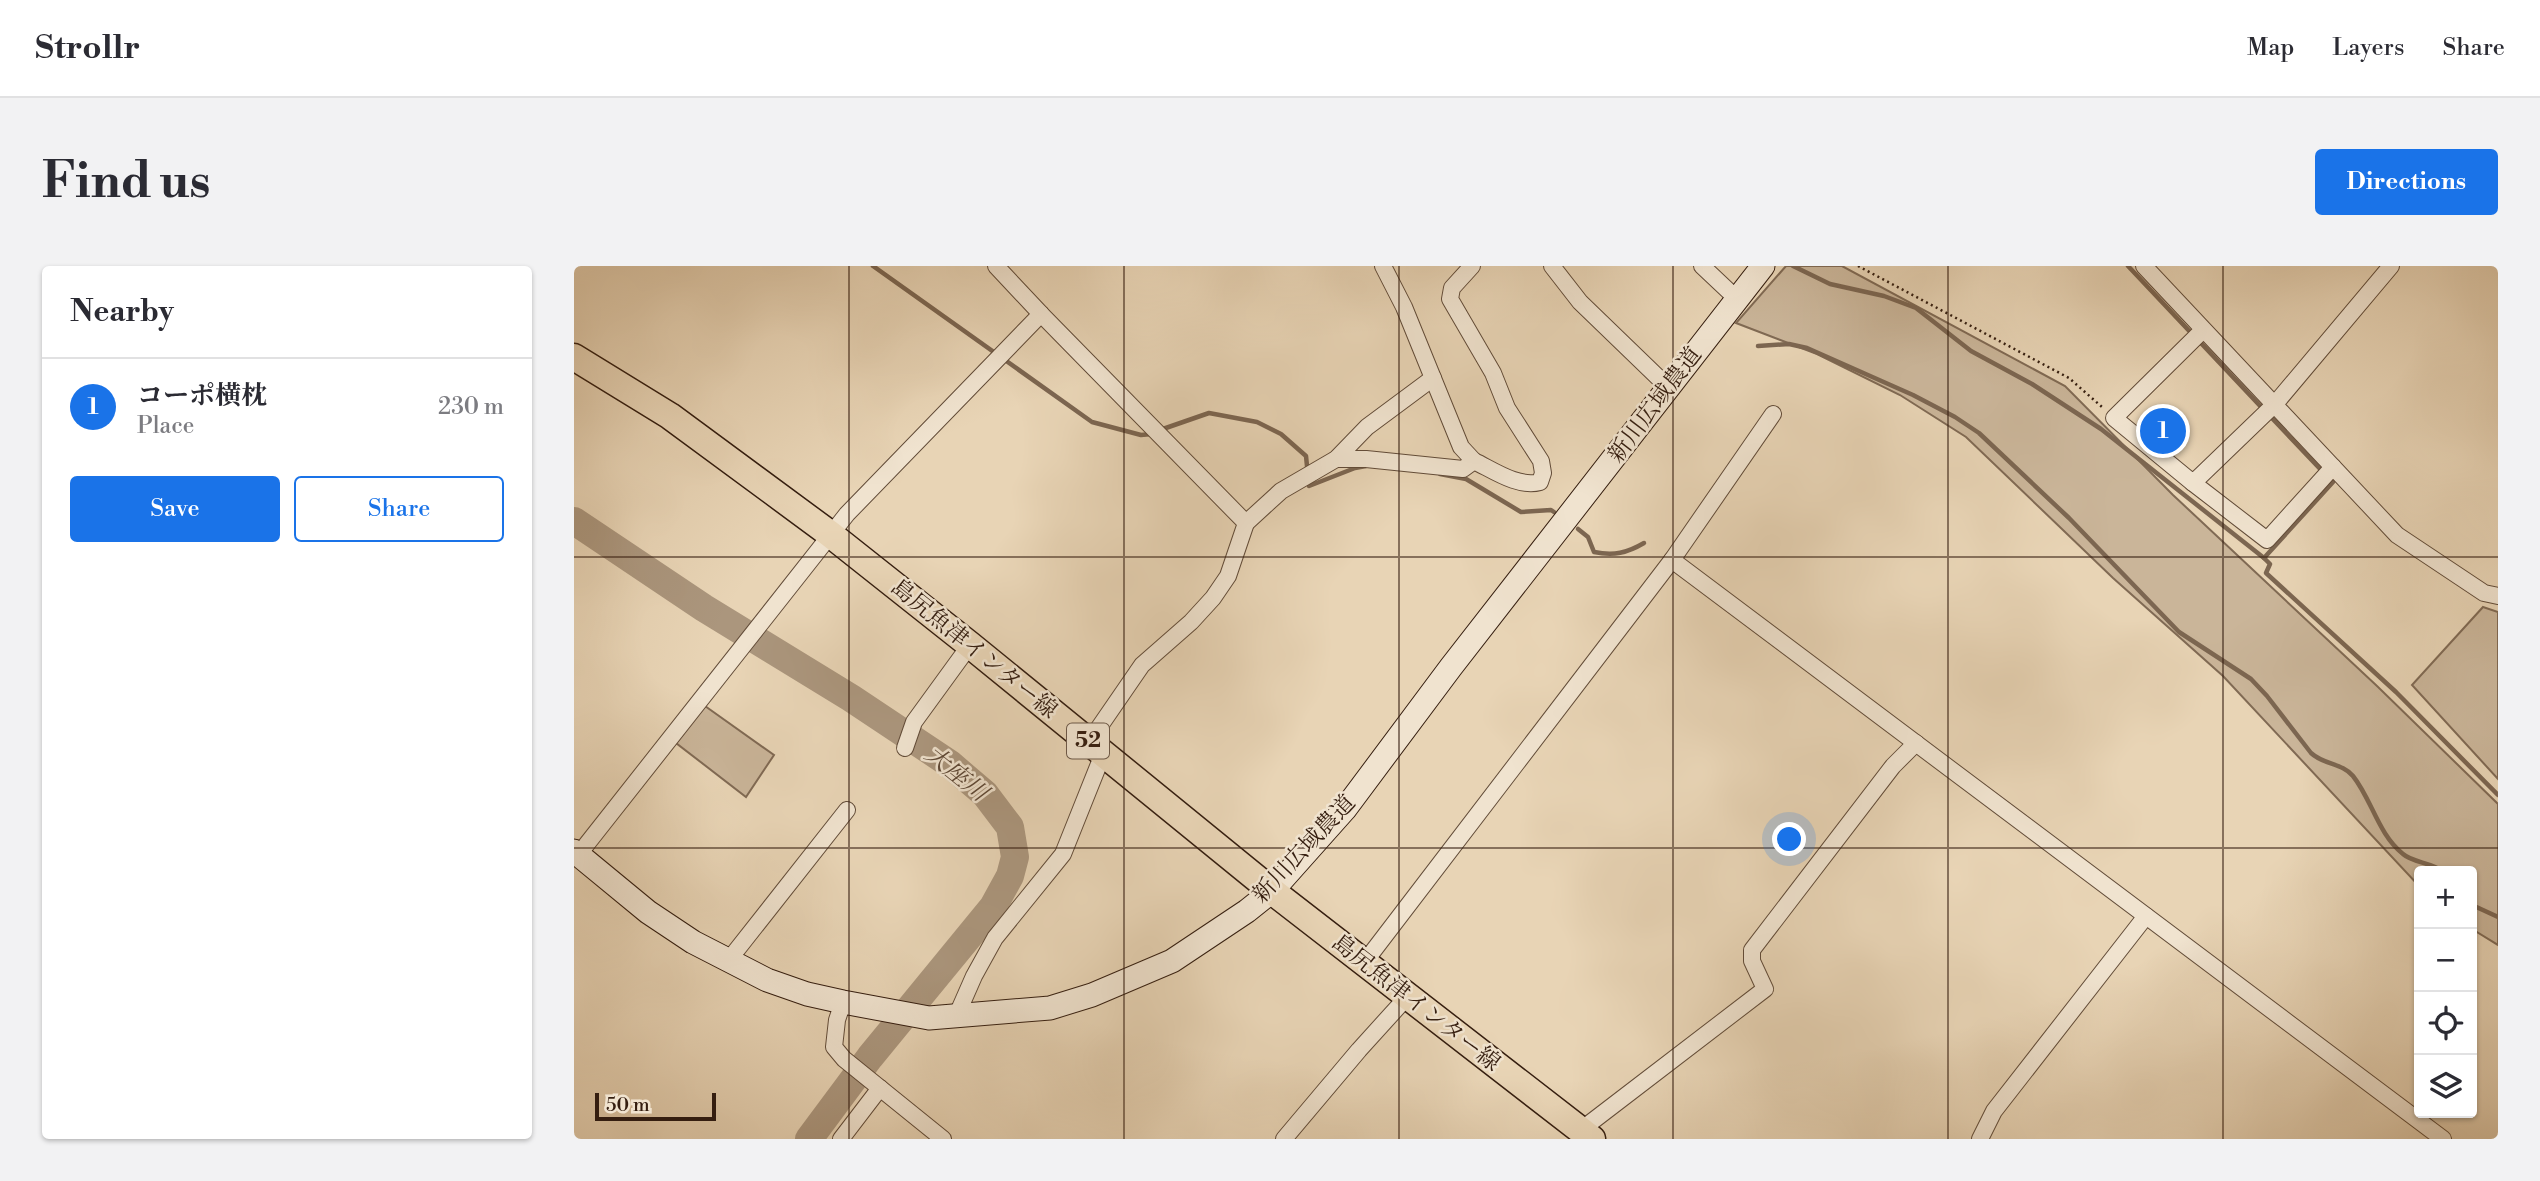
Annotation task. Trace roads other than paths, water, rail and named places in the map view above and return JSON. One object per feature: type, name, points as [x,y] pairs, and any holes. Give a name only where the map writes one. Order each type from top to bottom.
[{"type":"main road","name":"島尻魚津インター線","points":[[574,357],[670,416],[830,534],[1272,891],[1587,1135]]},
{"type":"street","points":[[996,266],[1246,523]]},
{"type":"street","points":[[1383,266],[1404,307],[1461,447],[1474,461],[1520,483],[1531,485],[1540,482],[1543,473],[1541,460],[1507,408],[1493,373],[1450,299],[1452,289],[1472,266]]},
{"type":"street","points":[[1552,266],[1580,302],[1669,388]]},
{"type":"street","points":[[1702,266],[1737,299]]},
{"type":"street","name":"新川広域農道","points":[[576,853],[648,912],[693,942],[729,961],[767,980],[807,994],[883,1010],[929,1018],[1050,1008],[1092,995],[1172,961],[1272,891],[1345,809],[1763,266]]},
{"type":"street","points":[[2144,266],[2200,334],[2327,473],[2397,535],[2483,593],[2498,596]]},
{"type":"street","points":[[2193,482],[2271,409],[2391,266]]},
{"type":"street","points":[[576,853],[847,513],[1041,314]]},
{"type":"street","points":[[2200,334],[2114,418],[2267,540],[2327,473]]},
{"type":"street","points":[[956,1017],[995,938],[1063,854],[1096,748],[1142,665],[1191,622],[1213,598],[1228,576],[1246,523],[1281,491],[1336,459],[1367,427],[1433,378]]},
{"type":"street","points":[[1364,963],[1672,560],[1773,414]]},
{"type":"street","points":[[1336,459],[1366,459],[1463,469],[1474,461]]},
{"type":"street","points":[[1672,560],[2443,1139]]},
{"type":"street","points":[[905,748],[914,722],[970,645]]},
{"type":"street","points":[[1587,1135],[1765,989],[1752,961],[1752,950],[1893,766],[1916,743]]},
{"type":"street","points":[[729,961],[847,810]]},
{"type":"street","points":[[1980,1139],[1994,1111],[2146,916]]},
{"type":"street","points":[[1284,1139],[1408,997]]},
{"type":"street","points":[[843,1002],[837,1020],[834,1047],[844,1059],[943,1139]]},
{"type":"street","points":[[841,1139],[877,1086]]},
{"type":"waterway","points":[[873,266],[1092,422],[1141,435],[1152,434]]},
{"type":"waterway","points":[[1793,266],[1830,284],[1884,296],[1916,308],[1971,351],[2032,384],[2101,429],[2264,558],[2270,564],[2266,573],[2396,692],[2498,795]]},
{"type":"waterway","points":[[2128,266],[2193,335]]},
{"type":"waterway","points":[[2199,341],[2263,409]]},
{"type":"waterway","points":[[1758,346],[1789,344],[1807,348],[1913,395],[1979,433],[2069,518],[2179,632],[2251,679],[2311,753],[2349,772],[2360,785],[2381,827],[2394,846],[2412,859],[2433,866]]},
{"type":"waterway","points":[[1160,430],[1209,413],[1257,422],[1281,434],[1306,456],[1309,486],[1366,466]]},
{"type":"waterway","points":[[2269,415],[2323,472]]},
{"type":"waterway","points":[[1440,474],[1466,479],[1521,512],[1554,512]]},
{"type":"waterway","points":[[2264,558],[2333,482],[2329,478]]},
{"type":"waterway","name":"大座川","points":[[574,521],[704,608],[851,698],[950,764],[985,794],[1010,827],[1015,857],[1010,876],[993,907],[870,1057],[809,1139]]},
{"type":"waterway","points":[[1578,529],[1588,537],[1594,552],[1620,553],[1644,543]]},
{"type":"waterway","points":[[2477,907],[2498,917]]},
{"type":"place","name":"コーポ横枕","points":[[2163,431]]}]
